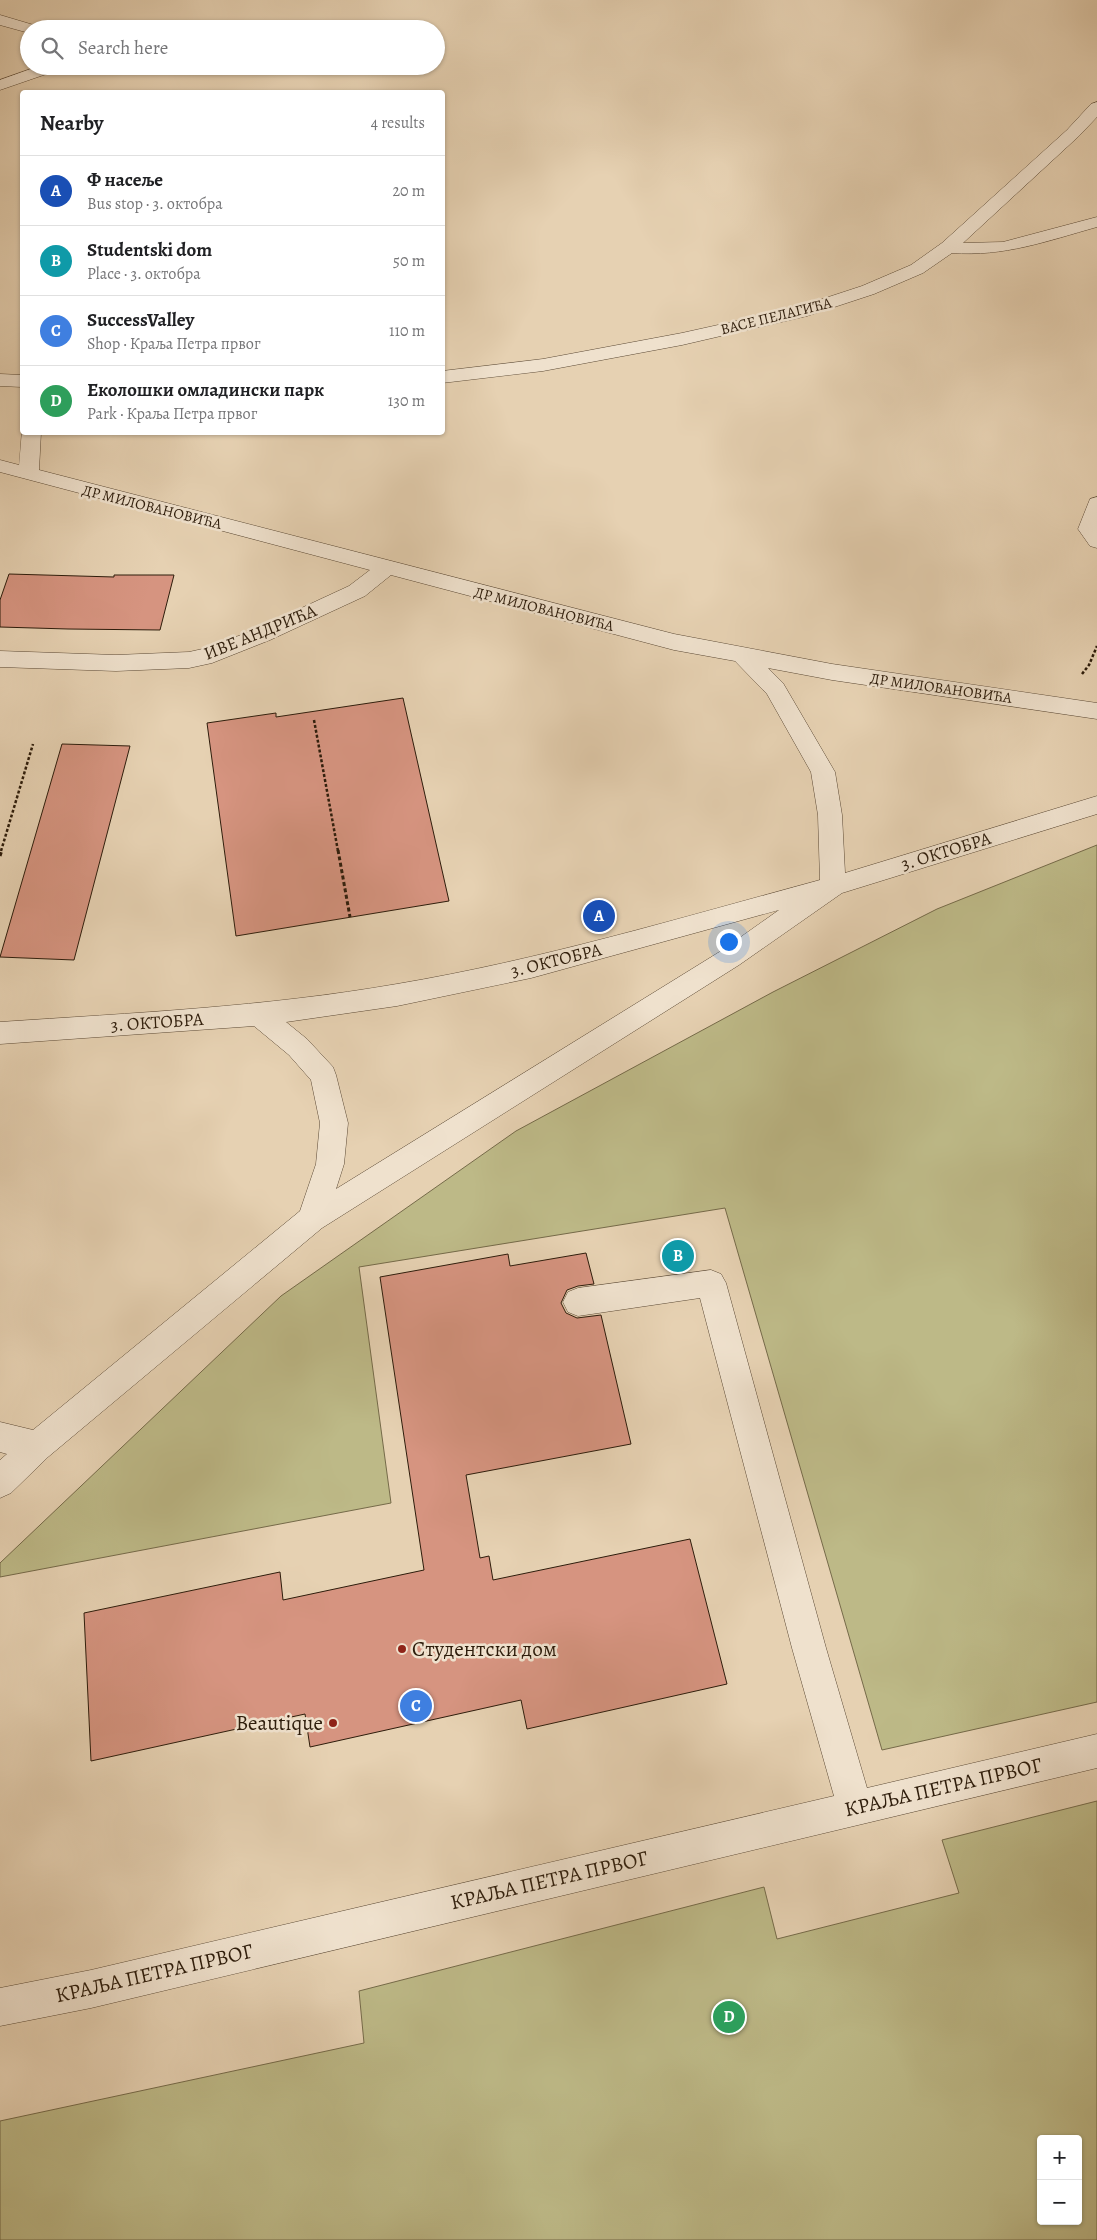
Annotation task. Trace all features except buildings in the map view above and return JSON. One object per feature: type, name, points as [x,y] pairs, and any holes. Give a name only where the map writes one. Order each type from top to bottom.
[{"type":"street","points":[[0,20],[20,26]]},
{"type":"street","points":[[0,85],[29,75]]},
{"type":"street","name":"ВАСЕ ПЕЛАГИЋА","points":[[445,377],[543,365],[682,339],[800,312],[884,283],[917,269],[948,247],[1073,133],[1097,107]]},
{"type":"street","points":[[948,247],[972,249],[1004,247],[1097,222]]},
{"type":"street","points":[[0,380],[20,381]]},
{"type":"street","points":[[29,474],[31,435]]},
{"type":"street","name":"ДР МИЛОВАНОВИЋА","points":[[0,466],[674,642],[832,672],[918,683],[1097,711]]},
{"type":"street","points":[[1097,504],[1088,529],[1097,541]]},
{"type":"street","name":"ИВЕ АНДРИЋА","points":[[0,659],[116,663],[189,660],[212,655],[262,635],[357,591],[388,568]]},
{"type":"street","points":[[0,1482],[36,1446],[312,1218],[730,958],[833,886],[830,815],[823,772],[775,689],[742,655]]},
{"type":"street","name":"3. ОКТОБРА","points":[[0,1033],[259,1015],[398,995],[531,968],[833,886],[1097,805]]},
{"type":"street","points":[[259,1015],[298,1047],[323,1075],[334,1123],[330,1164],[312,1218]]},
{"type":"street","points":[[578,1302],[711,1283],[809,1648],[855,1807]]},
{"type":"street","points":[[0,1437],[36,1446]]},
{"type":"street","name":"КРАЉА ПЕТРА ПРВОГ","points":[[0,2008],[101,1987],[1097,1751]]},
{"type":"path","points":[[314,720],[350,918]]},
{"type":"path","points":[[0,856],[33,744]]},
{"type":"shaded area","points":[[1097,845],[1097,1702],[882,1750],[725,1208],[359,1267],[391,1503],[0,1577],[0,1563],[281,1296],[516,1131],[773,992],[937,909]]},
{"type":"shaded area","points":[[1097,1801],[1097,2240],[0,2240],[0,2121],[364,2043],[359,1991],[764,1887],[777,1939],[959,1893],[942,1840]]},
{"type":"place","name":"Ф насеље","points":[[599,916]]},
{"type":"place","name":"Studentski dom","points":[[678,1256]]},
{"type":"place","name":"Студентски дом","points":[[402,1649]]},
{"type":"place","name":"SuccessValley","points":[[416,1706]]},
{"type":"place","name":"Beautique","points":[[333,1723]]},
{"type":"place","name":"Еколошки омладински парк","points":[[729,2017]]}]
